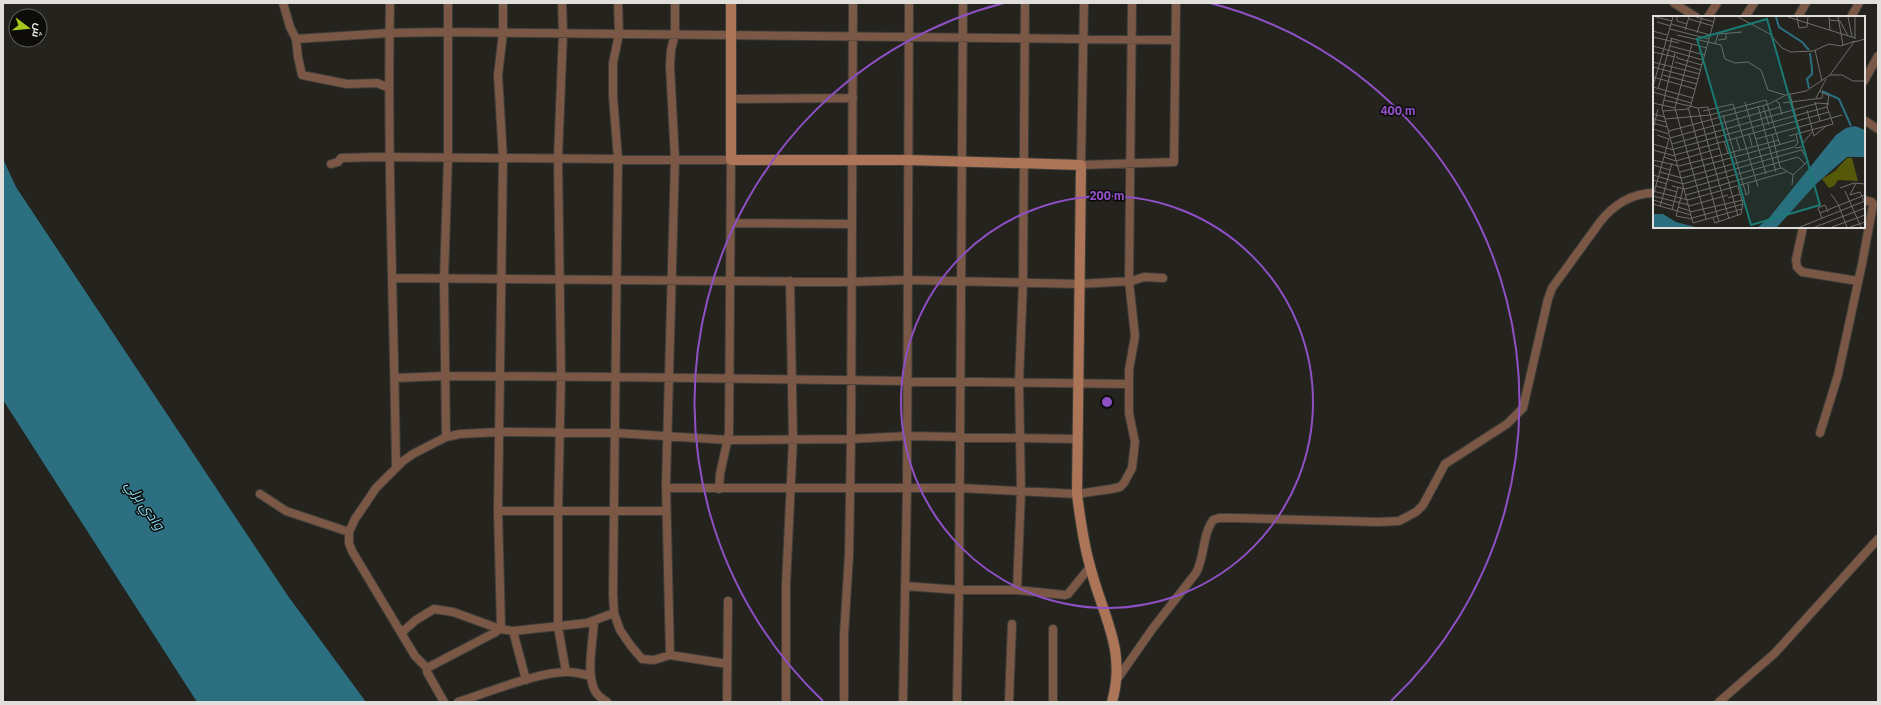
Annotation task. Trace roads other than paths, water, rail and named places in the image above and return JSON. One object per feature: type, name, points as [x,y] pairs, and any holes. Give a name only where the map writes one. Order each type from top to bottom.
[{"type":"street","points":[[283,3],[290,27],[296,39],[302,75],[347,84],[376,83],[389,88]]},
{"type":"street","points":[[390,3],[389,158],[393,278],[396,468]]},
{"type":"street","points":[[446,437],[444,279],[448,158],[448,3]]},
{"type":"street","points":[[427,668],[496,632],[500,628],[498,512],[503,158],[498,75],[503,33],[503,3]]},
{"type":"street","points":[[562,3],[563,33],[558,158],[561,377],[558,512],[558,627],[566,672]]},
{"type":"street","points":[[618,3],[618,34],[613,63],[613,96],[618,159],[615,511],[612,572],[614,613],[620,630],[642,659],[654,660],[670,656],[727,664]]},
{"type":"street","points":[[670,656],[666,488],[670,378],[674,159],[670,66],[671,50],[675,34],[675,3]]},
{"type":"street","points":[[719,489],[720,474],[728,440],[730,379],[731,3]]},
{"type":"street","points":[[844,702],[844,635],[849,555],[851,439],[850,380],[854,37],[853,3]]},
{"type":"street","points":[[903,702],[907,488],[907,280],[910,3]]},
{"type":"street","points":[[957,702],[964,37],[963,3]]},
{"type":"street","points":[[1017,590],[1021,491],[1019,382],[1023,282],[1025,3]]},
{"type":"street","points":[[1084,3],[1077,494],[1080,518],[1090,567],[1109,620],[1116,648],[1118,678],[1112,702]]},
{"type":"street","points":[[666,488],[960,488],[1077,494],[1100,492],[1120,487],[1127,479],[1132,468],[1135,442],[1129,412],[1129,370],[1135,336],[1129,281],[1130,40],[1132,3]]},
{"type":"street","points":[[331,164],[338,162],[341,158],[909,160],[962,163],[1081,165],[1174,162],[1176,3]]},
{"type":"street","points":[[1674,3],[1694,16]]},
{"type":"street","points":[[1709,16],[1717,3]]},
{"type":"street","points":[[1746,16],[1754,3]]},
{"type":"street","points":[[1799,16],[1806,3]]},
{"type":"street","points":[[1852,16],[1859,3]]},
{"type":"street","points":[[296,39],[389,33],[448,32],[1175,40]]},
{"type":"street","points":[[1865,79],[1878,56]]},
{"type":"street","points":[[731,99],[853,98]]},
{"type":"street","points":[[1865,121],[1878,129]]},
{"type":"street","points":[[1118,678],[1153,628],[1196,573],[1199,567],[1206,534],[1213,520],[1219,518],[1236,518],[1378,522],[1399,521],[1416,512],[1423,505],[1445,464],[1507,424],[1523,408],[1548,298],[1552,288],[1600,222],[1608,212],[1618,204],[1644,193],[1653,194]]},
{"type":"street","points":[[1820,433],[1838,375],[1873,205],[1872,202],[1865,200]]},
{"type":"street","points":[[731,223],[852,224]]},
{"type":"street","points":[[1803,228],[1796,260],[1797,267],[1802,272],[1858,281]]},
{"type":"street","points":[[393,278],[501,280],[560,278],[851,282],[907,280],[1079,284],[1132,281],[1144,277],[1163,278]]},
{"type":"street","points":[[786,702],[786,585],[792,439],[790,281]]},
{"type":"street","points":[[395,378],[500,376],[1129,384]]},
{"type":"street","points":[[444,702],[427,672],[427,668],[414,656],[352,551],[349,543],[349,532],[355,519],[376,488],[396,468],[413,454],[446,437],[474,432],[500,432],[616,433],[668,435],[728,440],[851,439],[907,436],[1077,439]]},
{"type":"street","points":[[260,494],[286,511],[349,532]]},
{"type":"street","points":[[498,512],[666,511]]},
{"type":"street","points":[[1719,702],[1775,653],[1878,539]]},
{"type":"street","points":[[905,586],[959,590],[1017,590],[1061,595],[1068,594],[1090,567]]},
{"type":"street","points":[[727,702],[728,601]]},
{"type":"street","points":[[401,633],[416,620],[434,609],[453,612],[513,631],[594,622],[614,613]]},
{"type":"street","points":[[594,622],[591,676],[593,687],[598,695],[607,702]]},
{"type":"street","points":[[1009,702],[1012,624]]},
{"type":"street","points":[[1052,702],[1053,629]]},
{"type":"street","points":[[513,631],[526,680]]},
{"type":"street","points":[[458,702],[526,680],[566,672],[591,676]]},
{"type":"water","name":"وادي برلي","points":[[3,159],[16,187],[288,596],[366,702],[197,702],[3,400]]}]
